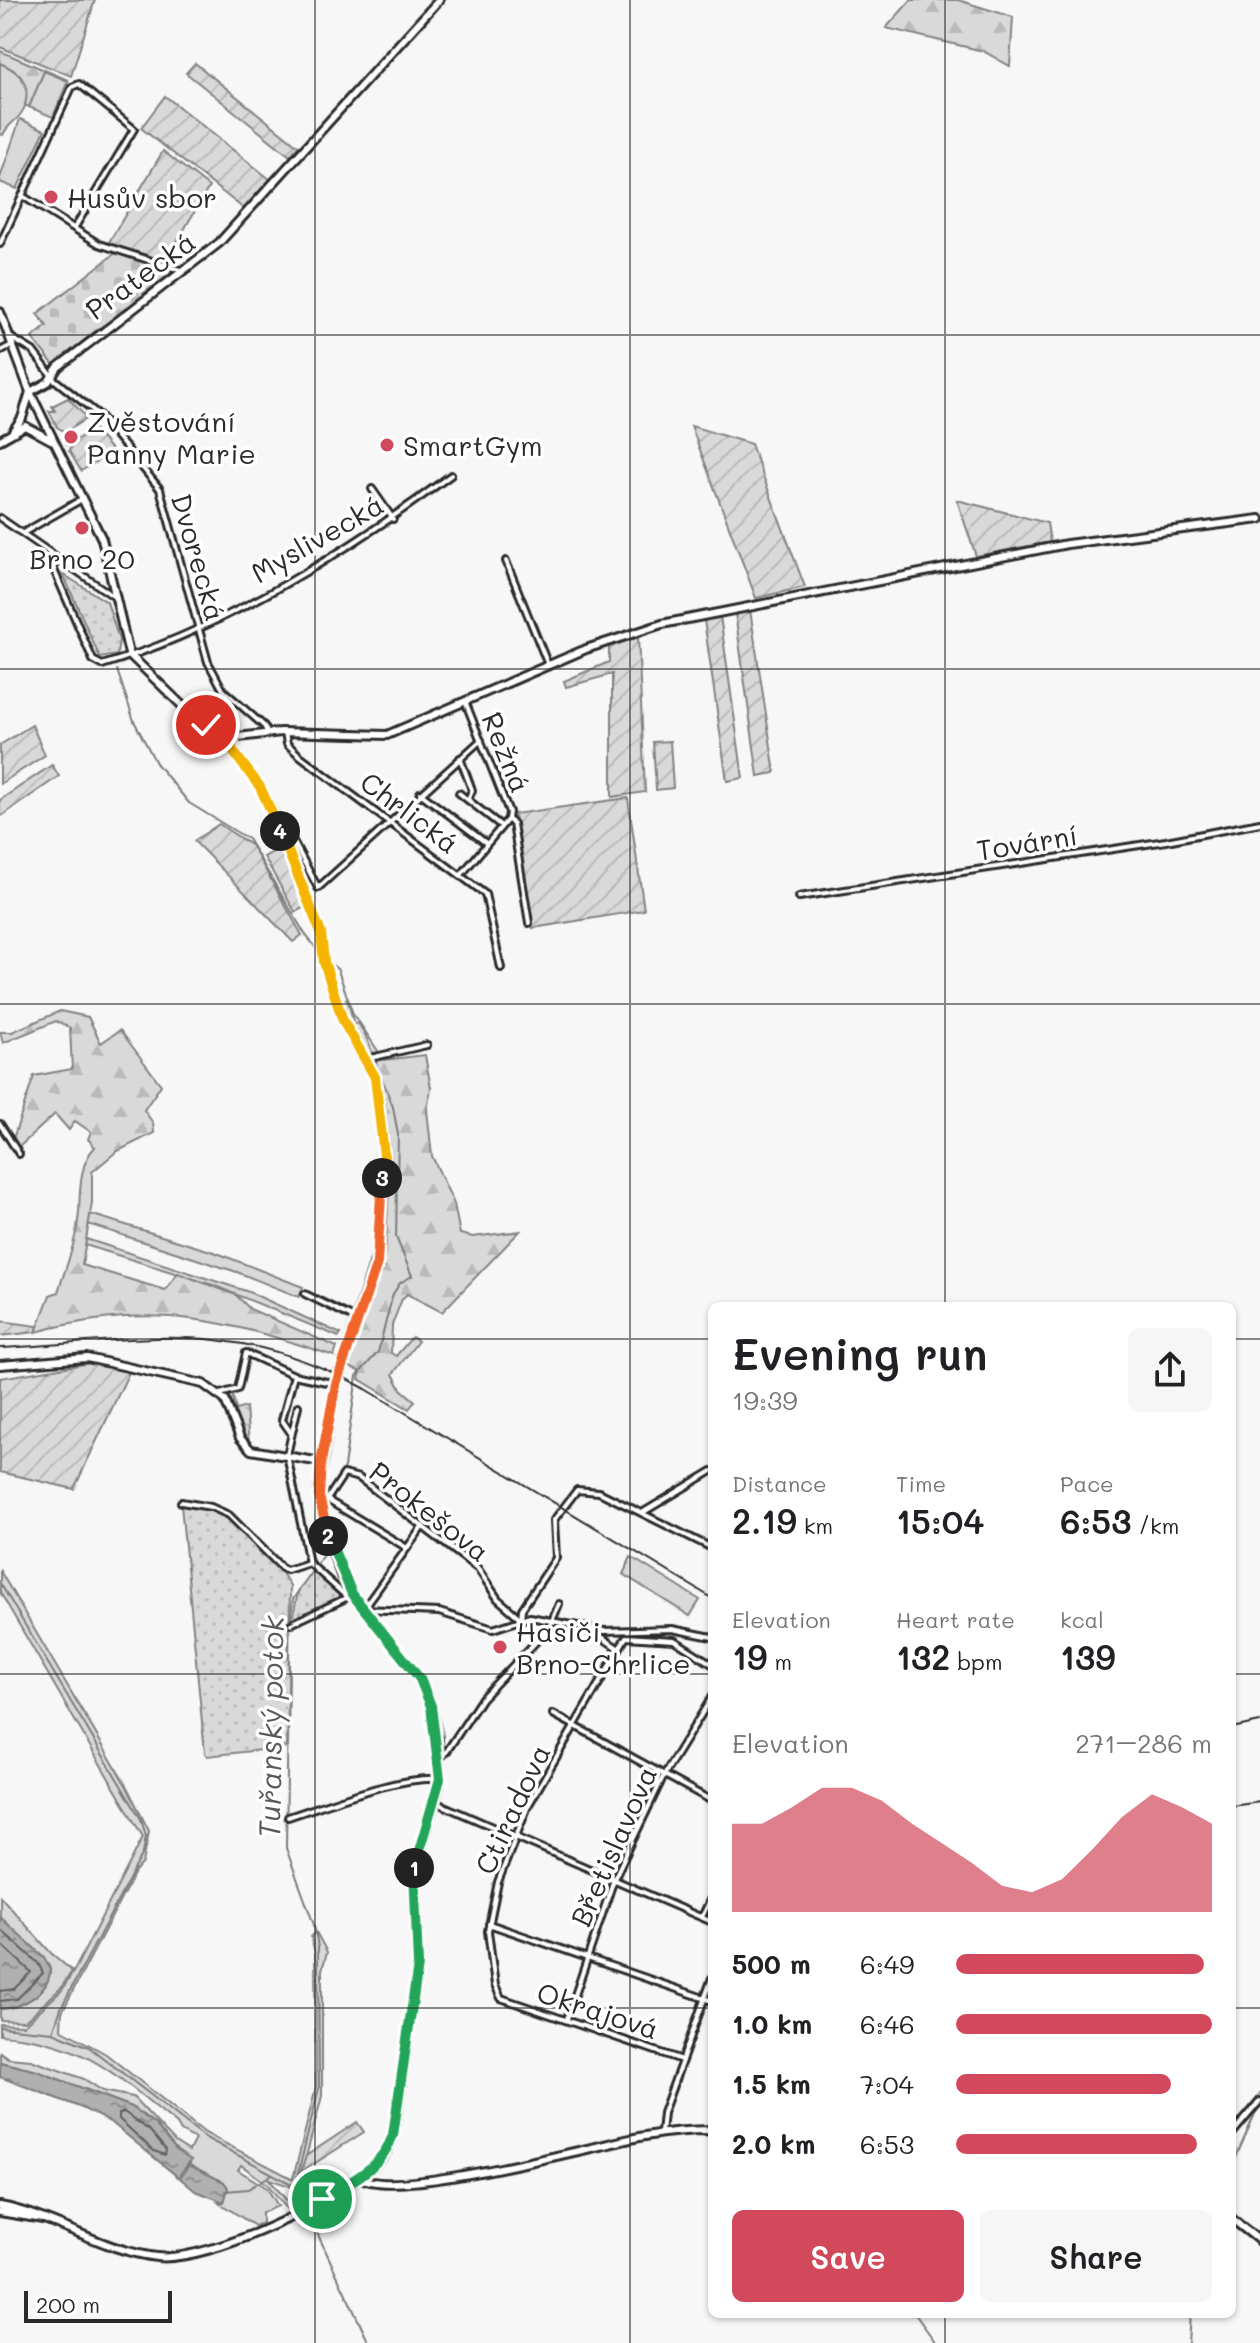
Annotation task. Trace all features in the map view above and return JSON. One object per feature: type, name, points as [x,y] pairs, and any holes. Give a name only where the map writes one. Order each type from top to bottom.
[{"type":"street","name":"Pratecká","points":[[30,392],[96,335],[185,273],[219,243],[439,0]]},
{"type":"street","points":[[0,244],[75,85],[85,86],[134,129],[75,227]]},
{"type":"street","points":[[24,197],[99,244],[177,267],[185,273]]},
{"type":"street","points":[[0,312],[10,346],[30,392],[102,539],[129,654],[233,752],[260,787],[321,933],[324,958],[336,1001],[351,1040],[366,1059],[379,1099],[384,1155],[380,1245],[336,1384],[321,1462],[321,1508],[331,1548],[349,1596]]},
{"type":"street","name":"Dvorecká","points":[[8,337],[15,337],[33,351],[52,376],[99,415],[160,489],[208,662],[223,690],[266,727],[268,733]]},
{"type":"street","points":[[0,351],[10,346]]},
{"type":"street","points":[[0,440],[13,431],[22,418],[30,392]]},
{"type":"street","points":[[13,431],[32,428],[56,444]]},
{"type":"street","name":"Myslivecká","points":[[53,555],[54,570],[93,660],[102,665],[199,627],[332,558],[393,519],[451,475]]},
{"type":"street","points":[[372,489],[393,519]]},
{"type":"street","points":[[23,533],[82,499]]},
{"type":"street","points":[[0,518],[116,598]]},
{"type":"street","points":[[202,723],[232,736],[285,732],[381,736],[405,729],[528,673],[620,636],[752,604],[1106,537],[1260,519]]},
{"type":"street","points":[[506,561],[548,665]]},
{"type":"street","name":"Režná","points":[[461,875],[508,819],[509,812],[465,701]]},
{"type":"street","name":"Chrlická","points":[[285,732],[287,744],[299,755],[486,896],[501,968]]},
{"type":"street","points":[[232,736],[233,752]]},
{"type":"street","points":[[277,822],[284,824],[318,888],[481,740]]},
{"type":"street","points":[[460,758],[472,790],[468,800]]},
{"type":"street","points":[[420,793],[486,843]]},
{"type":"street","points":[[459,793],[500,825]]},
{"type":"street","name":"Režná","points":[[508,819],[513,824],[529,923]]},
{"type":"street","name":"Tovární","points":[[799,897],[1166,841],[1260,823]]},
{"type":"street","points":[[366,1059],[427,1045]]},
{"type":"street","points":[[0,1124],[19,1154]]},
{"type":"street","points":[[305,1294],[356,1319]]},
{"type":"street","points":[[220,1394],[238,1389],[246,1353],[294,1375],[336,1384]]},
{"type":"street","points":[[0,1365],[87,1358],[203,1384],[220,1394],[245,1445],[259,1454],[321,1462]]},
{"type":"street","points":[[291,1433],[282,1420],[294,1375]]},
{"type":"street","points":[[1,2208],[43,2219],[140,2254],[170,2257],[207,2251],[305,2209],[359,2176],[382,2157],[393,2135],[418,1965],[414,1869],[440,1779],[440,1758],[431,1706],[424,1686],[363,1609],[313,1566],[288,1458],[298,1406]]},
{"type":"street","points":[[642,1513],[708,1473]]},
{"type":"street","name":"Prokešova","points":[[329,1501],[344,1474],[359,1478],[478,1569],[495,1597],[521,1619]]},
{"type":"street","points":[[521,1619],[523,1607],[556,1558],[552,1527],[573,1492],[586,1488],[708,1546]]},
{"type":"street","points":[[321,1508],[329,1501],[407,1548]]},
{"type":"street","points":[[181,1502],[211,1507],[229,1515],[282,1568],[313,1566]]},
{"type":"street","points":[[363,1609],[423,1526]]},
{"type":"street","points":[[291,1624],[349,1596]]},
{"type":"street","points":[[440,1758],[482,1698],[545,1633],[559,1604]]},
{"type":"street","points":[[363,1609],[439,1612],[493,1629],[521,1619],[590,1629],[672,1629],[708,1636]]},
{"type":"street","points":[[590,1629],[619,1649],[627,1637],[674,1640],[708,1661]]},
{"type":"street","name":"Ctiradova","points":[[501,1998],[491,1963],[489,1924],[494,1892],[515,1835],[619,1649]]},
{"type":"street","name":"Břetislavova","points":[[567,2019],[614,1879],[664,1775],[708,1704]]},
{"type":"street","points":[[553,1714],[708,1799]]},
{"type":"street","points":[[288,1817],[350,1796],[419,1780],[440,1779]]},
{"type":"street","points":[[434,1801],[708,1920]]},
{"type":"street","points":[[702,1917],[708,1904]]},
{"type":"street","points":[[489,1924],[708,1999]]},
{"type":"street","points":[[661,2133],[663,2113],[708,1989]]},
{"type":"street","name":"Okrajová","points":[[501,1998],[682,2060]]},
{"type":"street","points":[[1236,2129],[1260,2101]]},
{"type":"street","points":[[359,2176],[371,2182],[430,2181],[661,2133],[708,2130]]},
{"type":"street","points":[[1236,2222],[1260,2241]]},
{"type":"green space","points":[[0,0],[95,0],[71,76],[0,47]]},
{"type":"green space","points":[[911,0],[958,0],[1013,17],[1010,66],[983,51],[886,28]]},
{"type":"green space","points":[[0,51],[63,78],[44,71],[29,107],[25,105],[25,84],[18,74],[0,63]]},
{"type":"green space","points":[[0,63],[21,77],[27,91],[25,107],[3,135],[0,134]]},
{"type":"green space","points":[[195,63],[298,146],[290,156],[186,73]]},
{"type":"green space","points":[[44,71],[68,81],[53,117],[29,107]]},
{"type":"green space","points":[[165,96],[271,180],[244,209],[141,128]]},
{"type":"green space","points":[[20,119],[45,130],[17,189],[0,182],[0,178]]},
{"type":"green space","points":[[163,151],[209,187],[165,262],[108,244]]},
{"type":"green space","points":[[118,251],[175,270],[143,294],[145,297],[94,332],[54,365],[32,338],[47,326],[37,314]]},
{"type":"green space","points":[[68,398],[87,418],[65,432],[57,427],[49,411],[55,411],[52,406]]},
{"type":"green space","points":[[691,426],[751,444],[805,587],[756,598]]},
{"type":"green space","points":[[94,429],[113,452],[81,471],[69,451],[71,446],[67,445]]},
{"type":"green space","points":[[957,500],[1047,523],[1050,542],[976,556]]},
{"type":"green space","points":[[63,574],[107,602],[119,640],[117,655],[100,658]]},
{"type":"green space","points":[[750,610],[775,773],[758,776],[735,613]]},
{"type":"green space","points":[[720,616],[743,778],[727,781],[704,620]]},
{"type":"green space","points":[[638,637],[645,792],[612,797],[612,674],[566,687],[564,681],[609,662],[609,647]]},
{"type":"green space","points":[[32,725],[45,755],[0,784],[0,745]]},
{"type":"green space","points":[[670,741],[673,788],[656,790],[653,742]]},
{"type":"green space","points":[[52,765],[59,776],[0,817],[0,800]]},
{"type":"green space","points":[[628,798],[644,910],[533,928],[514,814]]},
{"type":"green space","points":[[219,824],[252,846],[302,935],[293,942],[194,841]]},
{"type":"green space","points":[[282,847],[305,907],[295,912],[264,857]]},
{"type":"green space","points":[[340,998],[348,1000],[354,1025],[359,1022],[384,1060],[425,1055],[431,1088],[427,1110],[432,1156],[454,1204],[460,1234],[473,1237],[520,1231],[442,1312],[407,1294],[402,1299],[392,1325],[391,1353],[396,1356],[412,1337],[418,1341],[393,1374],[401,1389],[415,1401],[409,1409],[359,1379],[361,1372],[347,1366],[385,1254],[391,1155],[384,1097],[374,1067],[346,1020]]},
{"type":"green space","points":[[60,1011],[88,1017],[101,1043],[120,1030],[161,1085],[144,1110],[153,1123],[154,1133],[116,1152],[92,1172],[92,1203],[82,1265],[165,1290],[178,1273],[236,1295],[250,1309],[337,1347],[334,1356],[257,1332],[187,1318],[116,1317],[36,1332],[50,1295],[58,1292],[68,1263],[78,1222],[83,1169],[95,1147],[88,1139],[91,1132],[75,1121],[69,1130],[55,1114],[19,1147],[13,1139],[34,1076],[72,1069],[70,1028],[56,1021],[3,1043],[0,1032],[12,1032]]},
{"type":"green space","points":[[90,1214],[217,1253],[303,1287],[299,1297],[237,1272],[88,1224]]},
{"type":"green space","points":[[86,1239],[249,1292],[341,1334],[339,1337],[213,1285],[85,1245]]},
{"type":"green space","points":[[0,1321],[38,1326],[36,1332],[0,1336]]},
{"type":"green space","points":[[96,1362],[130,1370],[74,1489],[0,1472],[0,1378]]},
{"type":"green space","points":[[232,1393],[236,1410],[246,1407],[249,1446],[227,1394]]},
{"type":"green space","points":[[181,1505],[217,1511],[226,1517],[281,1571],[290,1586],[288,1747],[207,1756],[205,1753]]},
{"type":"green space","points":[[631,1557],[700,1600],[690,1616],[623,1574]]},
{"type":"green space","points":[[314,1570],[341,1597],[291,1624],[298,1592]]},
{"type":"green space","points":[[0,1571],[127,1787],[149,1831],[143,1863],[135,1872],[62,2012],[61,2029],[106,2054],[205,2133],[293,2179],[316,2087],[315,1953],[311,1937],[316,1932],[327,1952],[322,1970],[322,2096],[299,2184],[302,2190],[317,2196],[301,2206],[290,2186],[269,2179],[287,2201],[294,2203],[287,2209],[267,2184],[241,2165],[238,2170],[267,2188],[278,2206],[262,2213],[262,2223],[255,2226],[218,2202],[224,2202],[228,2188],[224,2182],[189,2165],[191,2161],[177,2151],[156,2125],[132,2107],[37,2071],[0,2062],[0,2052],[8,2058],[31,2060],[84,2079],[103,2091],[133,2097],[175,2142],[189,2151],[195,2139],[97,2063],[55,2044],[0,2035],[0,2024],[24,2025],[62,1990],[143,1837],[0,1592]]},
{"type":"green space","points":[[0,1896],[51,1953],[72,1971],[61,1988],[25,2021],[0,2020],[0,2009],[17,2006],[33,1998],[45,1985],[50,1969],[44,1957],[0,1917]]},
{"type":"green space","points":[[357,2122],[364,2132],[301,2172],[306,2156]]},
{"type":"water","points":[[0,1917],[44,1957],[50,1969],[45,1985],[33,1998],[17,2006],[0,2009]]},
{"type":"water","points":[[0,2062],[37,2071],[132,2107],[156,2125],[177,2151],[191,2160],[178,2177],[112,2123],[82,2108],[0,2077]]},
{"type":"water","points":[[189,2165],[224,2182],[228,2188],[224,2202],[195,2191],[180,2178]]},
{"type":"waterway","name":"Tuřanský potok","points":[[117,670],[134,721],[156,763],[189,803],[248,839],[305,934],[323,957]]},
{"type":"waterway","name":"Tuřanský potok","points":[[328,961],[338,970],[353,1014],[365,1034],[393,1107],[398,1135],[396,1237],[412,1276],[400,1283],[393,1294],[378,1352],[357,1376],[344,1467],[334,1485]]},
{"type":"waterway","name":"Tuřanský potok","points":[[323,1499],[331,1491]]},
{"type":"waterway","name":"Tuřanský potok","points":[[295,2186],[319,2088],[318,1947],[314,1925],[286,1848],[289,1629],[293,1599],[325,1552],[318,1512]]},
{"type":"waterway","points":[[0,1583],[141,1819],[146,1836],[143,1853],[61,2008],[53,2032]]},
{"type":"waterway","points":[[0,2027],[53,2032],[89,2047],[206,2138],[295,2186],[369,2343]]},
{"type":"waterway","points":[[1255,2102],[1260,2093]]},
{"type":"waterway","points":[[1236,2157],[1255,2114]]},
{"type":"waterway","points":[[695,2134],[708,2136]]},
{"type":"waterway","points":[[226,2191],[248,2189],[271,2175]]},
{"type":"waterway","points":[[918,2318],[936,2343]]},
{"type":"waterway","points":[[1188,2343],[1190,2318]]},
{"type":"railway","points":[[0,1348],[186,1338],[271,1350],[317,1366],[366,1389],[708,1596]]},
{"type":"railway","points":[[1236,1727],[1260,1722]]},
{"type":"railway","points":[[1236,1805],[1260,1802]]},
{"type":"place","name":"Husův sbor","points":[[51,197]]},
{"type":"place","name":"Zvěstování Panny Marie","points":[[71,437]]},
{"type":"place","name":"SmartGym","points":[[387,445]]},
{"type":"place","name":"Brno 20","points":[[82,528]]},
{"type":"place","name":"Hasiči Brno-Chrlice","points":[[500,1647]]},
{"type":"route","points":[[206,725],[232,736],[232,750],[269,802],[321,933],[324,962],[343,1021],[351,1040],[375,1077],[384,1155],[380,1245],[377,1263],[336,1384],[318,1490],[331,1548],[341,1575],[363,1609],[410,1665],[428,1694],[441,1767],[439,1787],[414,1869],[418,1965],[390,2146],[374,2166],[322,2199]]}]
